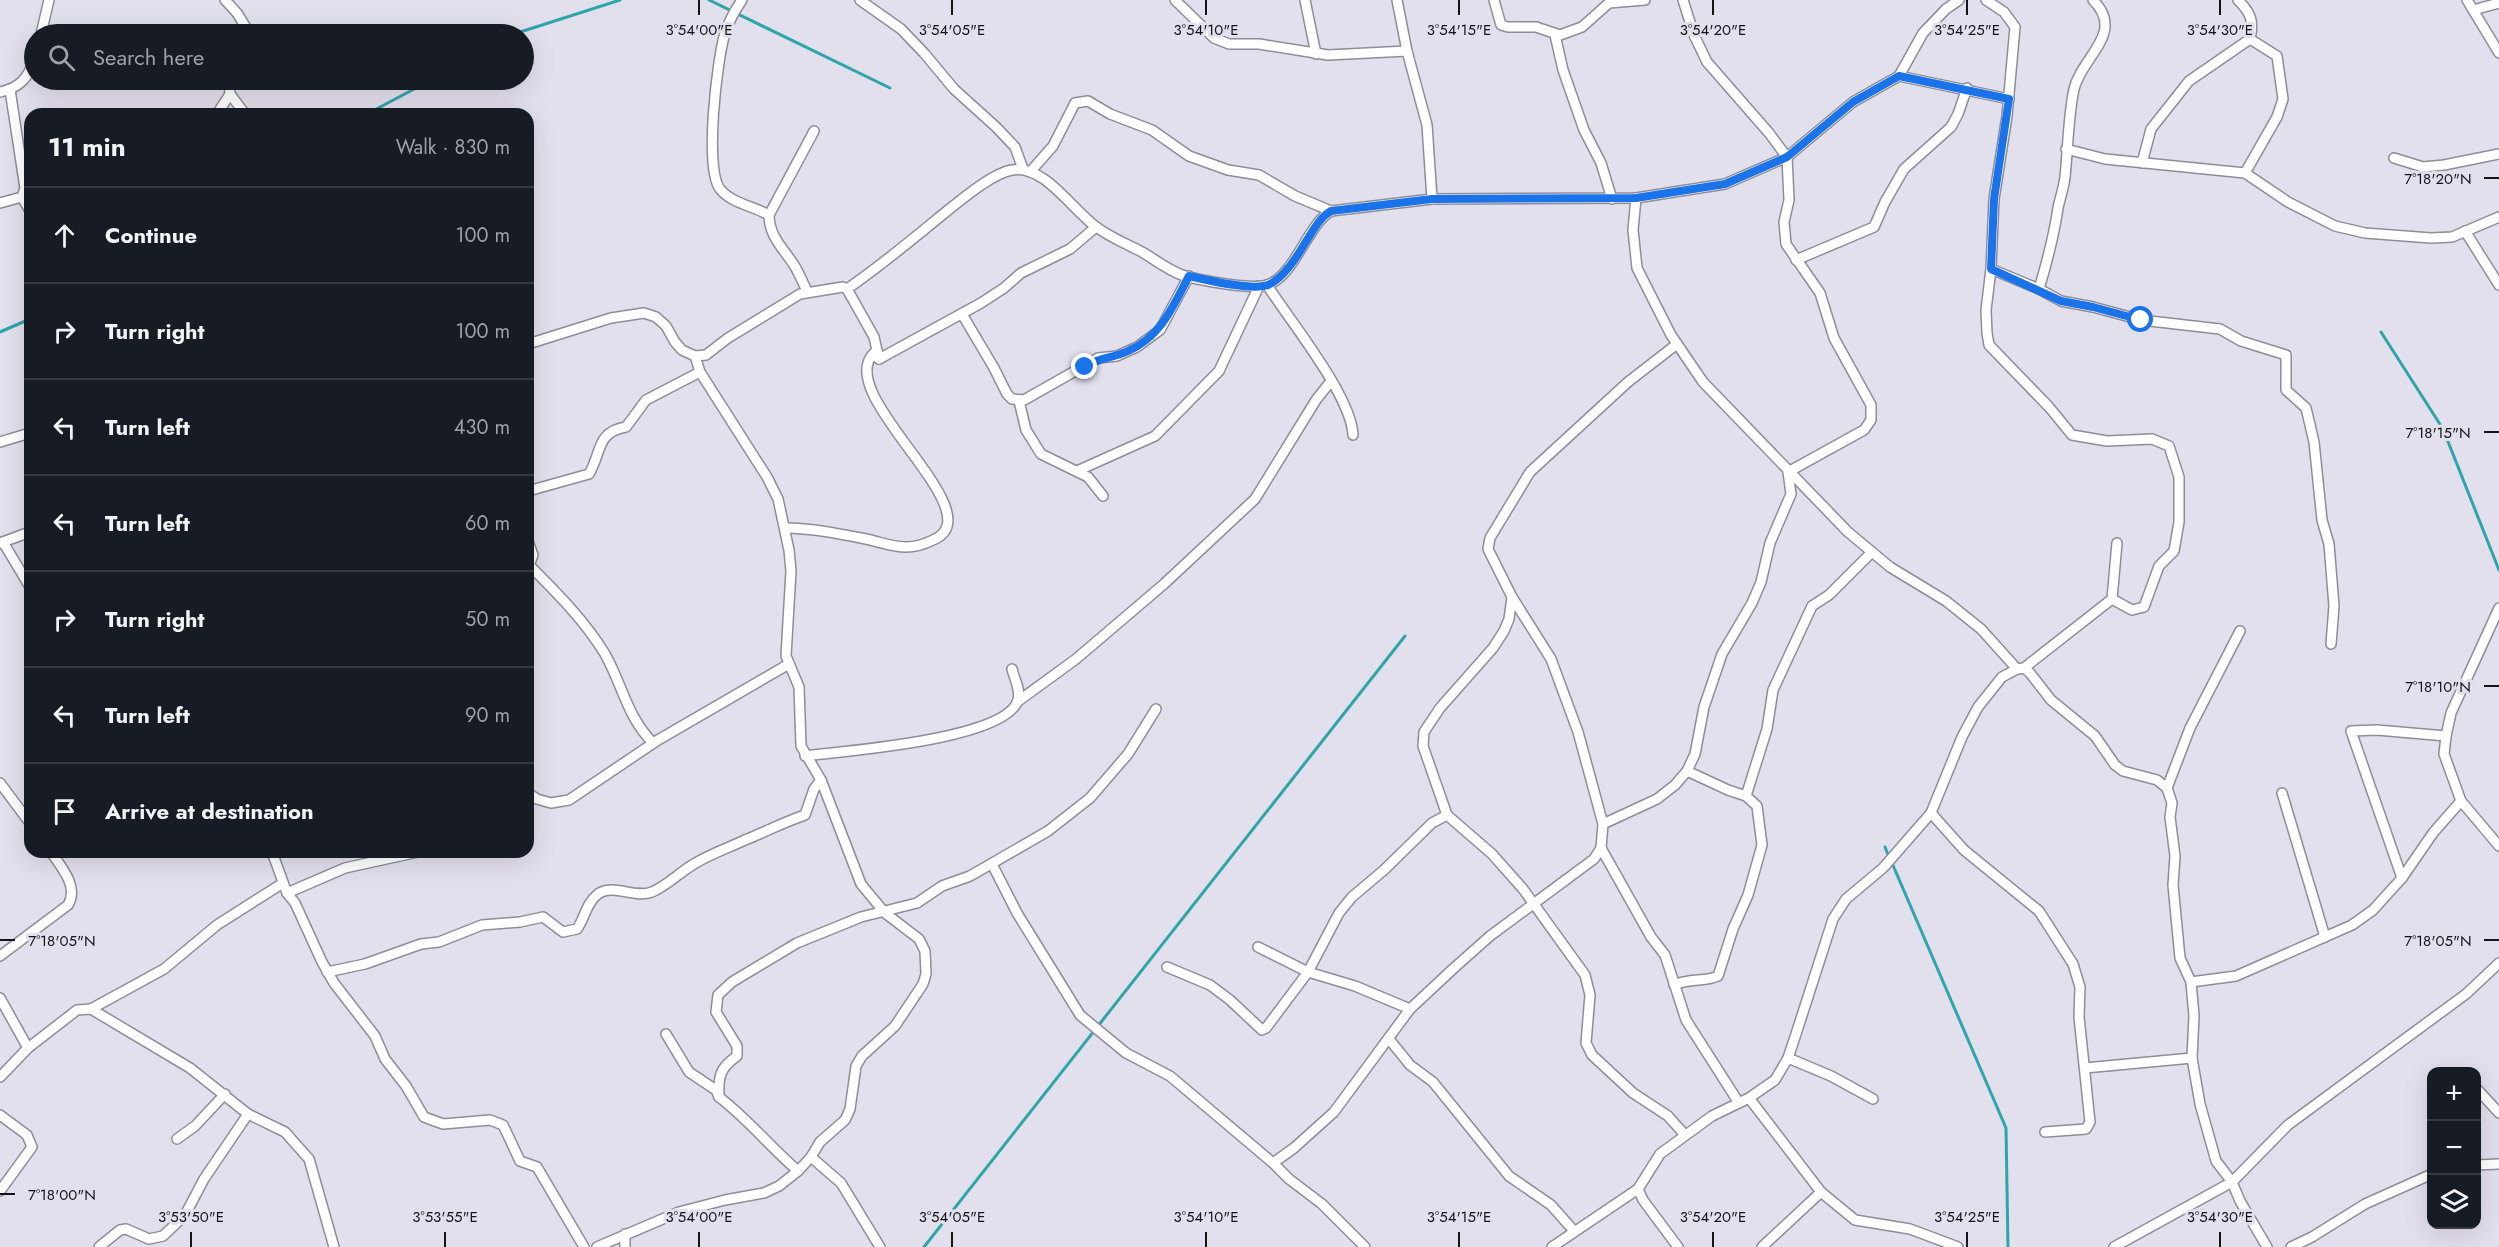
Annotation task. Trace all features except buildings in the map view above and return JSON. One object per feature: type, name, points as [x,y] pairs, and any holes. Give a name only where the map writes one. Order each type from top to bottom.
[{"type":"street","points":[[43,24],[49,0]]},
{"type":"street","points":[[225,0],[244,24]]},
{"type":"street","points":[[742,0],[725,32],[716,83],[713,158],[715,181],[731,199],[769,214]]},
{"type":"street","points":[[860,0],[901,29],[954,89],[1015,147],[1026,171]]},
{"type":"street","points":[[1175,0],[1214,38],[1229,44],[1259,45],[1316,54],[1407,51]]},
{"type":"street","points":[[1305,0],[1316,54]]},
{"type":"street","points":[[1397,0],[1407,51],[1427,125],[1432,199]]},
{"type":"street","points":[[1494,0],[1501,25],[1536,27],[1547,29],[1556,35],[1563,70],[1584,130],[1601,163],[1612,199]]},
{"type":"street","points":[[1556,35],[1582,27],[1609,3],[1645,0]]},
{"type":"street","points":[[1683,0],[1694,35],[1707,62],[1770,133],[1787,157],[1789,200],[1785,208],[1784,222],[1786,244],[1820,293],[1834,338],[1871,405],[1871,420],[1864,430],[1788,472]]},
{"type":"street","points":[[1026,171],[1053,146],[1076,103],[1088,101],[1110,114],[1152,130],[1188,156],[1228,170],[1259,175],[1295,196],[1331,211],[1432,199],[1636,198],[1725,184],[1787,157],[1853,102],[1899,76],[1923,33],[1946,9],[1959,0]]},
{"type":"street","points":[[1986,0],[2004,12],[2015,27],[2009,99],[1994,199],[1991,269],[1986,310],[1989,345],[2049,407],[2072,435],[2107,441],[2152,439],[2169,446],[2179,477],[2179,522],[2174,551],[2159,566],[2144,607],[2132,610],[2112,599]]},
{"type":"street","points":[[2039,289],[2055,229],[2065,178],[2066,149],[2075,87],[2102,38],[2107,24],[2102,9],[2093,0]]},
{"type":"street","points":[[2142,163],[2151,129],[2189,81],[2250,39],[2251,15],[2238,0]]},
{"type":"street","points":[[2467,0],[2499,53]]},
{"type":"street","points":[[2473,10],[2499,3]]},
{"type":"street","points":[[2245,172],[2277,117],[2284,93],[2277,56],[2250,39]]},
{"type":"street","points":[[1899,76],[1967,88],[2009,99]]},
{"type":"street","points":[[24,80],[5,91],[24,162]]},
{"type":"street","points":[[1796,260],[1874,227],[1884,202],[1904,169],[1951,127],[1967,88]]},
{"type":"street","points":[[230,90],[230,94],[240,108]]},
{"type":"street","points":[[221,108],[230,94]]},
{"type":"street","points":[[807,291],[794,265],[774,238],[769,223],[769,214],[814,131]]},
{"type":"street","points":[[2066,149],[2105,159],[2245,172],[2288,202],[2335,226],[2364,233],[2431,238],[2452,237],[2499,217]]},
{"type":"street","points":[[2394,158],[2423,167],[2499,154]]},
{"type":"street","points":[[847,289],[976,188],[1010,170],[1037,173],[1052,184],[1072,207],[1096,227],[1181,274],[1235,285],[1263,285],[1277,278],[1296,258],[1319,221],[1331,211]]},
{"type":"street","points":[[24,191],[22,197],[24,200]]},
{"type":"street","points":[[0,203],[22,197]]},
{"type":"street","points":[[1636,198],[1633,230],[1637,268],[1646,290],[1677,344],[1703,382],[1848,532],[1890,567],[1946,601],[1982,630],[2021,669],[2030,673],[2051,700],[2095,736],[2115,765],[2123,771],[2157,780],[2167,788],[2172,803],[2170,817],[2175,856],[2173,885],[2180,958],[2191,982],[2194,1016],[2192,1058],[2200,1104],[2216,1161],[2232,1182],[2240,1201],[2267,1247]]},
{"type":"street","points":[[879,359],[962,314],[1004,288],[1021,273],[1070,249],[1096,227]]},
{"type":"street","points":[[2465,231],[2499,285]]},
{"type":"street","points":[[1991,269],[2061,301],[2141,320],[2220,329],[2241,340],[2286,355],[2286,390],[2306,408],[2314,442],[2322,520],[2329,544],[2334,606],[2331,644]]},
{"type":"street","points":[[962,314],[1007,394],[1012,399],[1019,400],[1033,396],[1098,358],[1117,356],[1137,347],[1160,330],[1189,276]]},
{"type":"street","points":[[1263,285],[1331,381],[1350,417],[1353,435]]},
{"type":"street","points":[[1077,471],[1155,436],[1219,371],[1263,285]]},
{"type":"street","points":[[534,342],[611,318],[644,313],[656,317],[666,326],[682,350],[695,356],[706,355],[728,338],[807,291],[843,287],[847,289],[874,337],[879,359]]},
{"type":"street","points":[[1273,1163],[1294,1148],[1334,1112],[1410,1009],[1490,936],[1594,859],[1601,848],[1603,824],[1578,732],[1551,659],[1512,597],[1488,549],[1490,538],[1530,472],[1628,382],[1677,344]]},
{"type":"street","points":[[785,528],[799,528],[866,539],[892,546],[909,547],[932,541],[943,536],[947,531],[947,515],[939,492],[884,413],[870,388],[868,359],[874,353],[879,359]]},
{"type":"street","points":[[597,1247],[679,1212],[764,1192],[779,1186],[798,1171],[811,1157],[819,1142],[845,1120],[852,1100],[856,1066],[862,1056],[895,1026],[923,984],[926,960],[919,939],[885,913],[861,884],[821,780],[801,746],[799,687],[786,656],[791,571],[778,499],[767,477],[700,372],[695,356]]},
{"type":"street","points":[[534,489],[589,474],[603,437],[613,429],[626,427],[646,400],[700,372]]},
{"type":"street","points":[[805,756],[906,744],[956,734],[1006,715],[1017,702],[1076,658],[1155,591],[1255,499],[1316,400],[1331,381]]},
{"type":"street","points":[[1019,400],[1026,430],[1041,454],[1088,477],[1103,496]]},
{"type":"street","points":[[0,442],[24,435]]},
{"type":"street","points":[[1603,824],[1657,799],[1675,785],[1687,771],[1695,754],[1704,707],[1722,654],[1752,603],[1761,582],[1770,543],[1791,494],[1788,472]]},
{"type":"street","points":[[24,534],[1,543],[24,578]]},
{"type":"street","points":[[1552,1247],[1638,1189],[1660,1154],[1685,1135],[1712,1116],[1749,1098],[1775,1080],[1788,1058],[1833,919],[1846,899],[1883,868],[1931,813],[1962,737],[1978,707],[2002,677],[2021,669],[2112,599],[2118,543]]},
{"type":"street","points":[[1746,796],[1767,729],[1773,690],[1812,606],[1829,595],[1872,552]]},
{"type":"street","points":[[534,572],[563,598],[605,655],[628,710],[653,743]]},
{"type":"street","points":[[1512,597],[1512,608],[1504,631],[1493,648],[1440,708],[1424,732],[1423,746],[1447,814],[1492,854],[1523,889],[1585,975],[1590,995],[1586,1043],[1592,1055],[1633,1093],[1668,1116],[1685,1135]]},
{"type":"street","points":[[2499,608],[2451,713],[2445,754],[2461,801],[2470,815],[2499,846]]},
{"type":"street","points":[[2167,788],[2190,728],[2240,632]]},
{"type":"street","points":[[534,797],[551,803],[569,800],[653,743],[789,664]]},
{"type":"street","points":[[1012,669],[1019,692],[1017,702]]},
{"type":"street","points":[[719,1097],[718,1081],[726,1064],[737,1056],[737,1046],[716,1012],[718,995],[732,982],[797,943],[861,917],[885,913],[917,903],[942,886],[992,864],[1048,831],[1090,798],[1128,754],[1156,709]]},
{"type":"street","points":[[2402,878],[2351,731],[2377,730],[2446,736]]},
{"type":"street","points":[[1674,985],[1687,980],[1712,979],[1718,976],[1733,929],[1748,895],[1762,845],[1757,807],[1746,796],[1687,771]]},
{"type":"street","points":[[327,972],[365,964],[421,944],[439,942],[482,925],[520,922],[543,917],[563,932],[577,929],[584,920],[586,909],[597,894],[607,890],[638,896],[653,892],[719,850],[805,815],[814,789],[821,780]]},
{"type":"street","points":[[0,783],[24,815]]},
{"type":"street","points":[[2282,793],[2325,937]]},
{"type":"street","points":[[2191,982],[2236,976],[2352,925],[2373,910],[2402,878],[2433,833],[2461,801]]},
{"type":"street","points":[[1931,813],[1964,850],[2039,910],[2073,964],[2080,987],[2079,1017],[2089,1126],[2086,1129],[2045,1132]]},
{"type":"street","points":[[1167,967],[1210,985],[1262,1030],[1266,1029],[1308,972],[1339,913],[1352,897],[1377,877],[1431,823],[1447,814]]},
{"type":"street","points":[[1601,848],[1651,937],[1665,955],[1686,1020],[1739,1103]]},
{"type":"street","points":[[0,956],[68,905],[72,898],[73,891],[66,874],[55,858]]},
{"type":"street","points":[[274,858],[287,893],[295,903],[327,972],[375,1036],[385,1059],[406,1086],[424,1117],[443,1125],[490,1120],[503,1125],[520,1161],[537,1167],[584,1247]]},
{"type":"street","points":[[287,893],[345,868],[391,858]]},
{"type":"street","points":[[992,864],[1017,913],[1080,1015],[1125,1053],[1170,1076],[1289,1179],[1322,1204],[1365,1247]]},
{"type":"street","points":[[0,1077],[28,1048],[77,1010],[91,1009],[164,969],[217,925],[284,883]]},
{"type":"street","points":[[1258,947],[1308,972],[1355,986],[1410,1009]]},
{"type":"street","points":[[2114,1247],[2232,1182],[2288,1125],[2466,994],[2499,963]]},
{"type":"street","points":[[0,998],[28,1048]]},
{"type":"street","points":[[91,1009],[182,1062],[248,1114],[285,1132],[309,1159],[334,1247]]},
{"type":"street","points":[[666,1034],[689,1072],[716,1090],[719,1097],[742,1115],[775,1151],[798,1171]]},
{"type":"street","points":[[1389,1039],[1410,1065],[1433,1082],[1509,1176],[1551,1205],[1574,1231]]},
{"type":"street","points":[[1788,1058],[1831,1076],[1873,1099]]},
{"type":"street","points":[[2085,1068],[2192,1058]]},
{"type":"street","points":[[2481,1093],[2499,1113]]},
{"type":"street","points":[[177,1140],[195,1126],[225,1094]]},
{"type":"street","points":[[1749,1098],[1821,1192],[1856,1220],[1910,1229],[1958,1247]]},
{"type":"street","points":[[0,1114],[27,1136],[32,1147],[0,1191]]},
{"type":"street","points":[[99,1247],[120,1230],[126,1229],[149,1239],[163,1236],[185,1215],[204,1179],[248,1114]]},
{"type":"street","points":[[811,1157],[841,1183],[880,1247]]},
{"type":"street","points":[[2481,1165],[2499,1164]]},
{"type":"street","points":[[2290,1247],[2312,1237],[2365,1204],[2430,1175]]},
{"type":"street","points":[[1638,1189],[1648,1209],[1678,1247]]},
{"type":"street","points":[[1762,1247],[1821,1192]]},
{"type":"street","points":[[625,1234],[625,1247]]},
{"type":"waterway","points":[[534,28],[620,0]]},
{"type":"waterway","points":[[709,0],[890,88]]},
{"type":"waterway","points":[[378,108],[412,90]]},
{"type":"waterway","points":[[0,332],[24,322]]},
{"type":"waterway","points":[[2381,332],[2443,429],[2499,570]]},
{"type":"waterway","points":[[924,1247],[1405,636]]},
{"type":"waterway","points":[[1885,847],[1889,857]]},
{"type":"waterway","points":[[1892,863],[2006,1128],[2008,1247]]},
{"type":"route","points":[[1085,367],[1098,358],[1117,356],[1132,350],[1160,330],[1189,276],[1235,285],[1267,285],[1296,258],[1319,221],[1328,212],[1432,199],[1636,198],[1725,184],[1787,157],[1853,102],[1899,76],[1967,88],[2009,99],[1994,199],[1991,269],[2061,301],[2141,320]]}]
